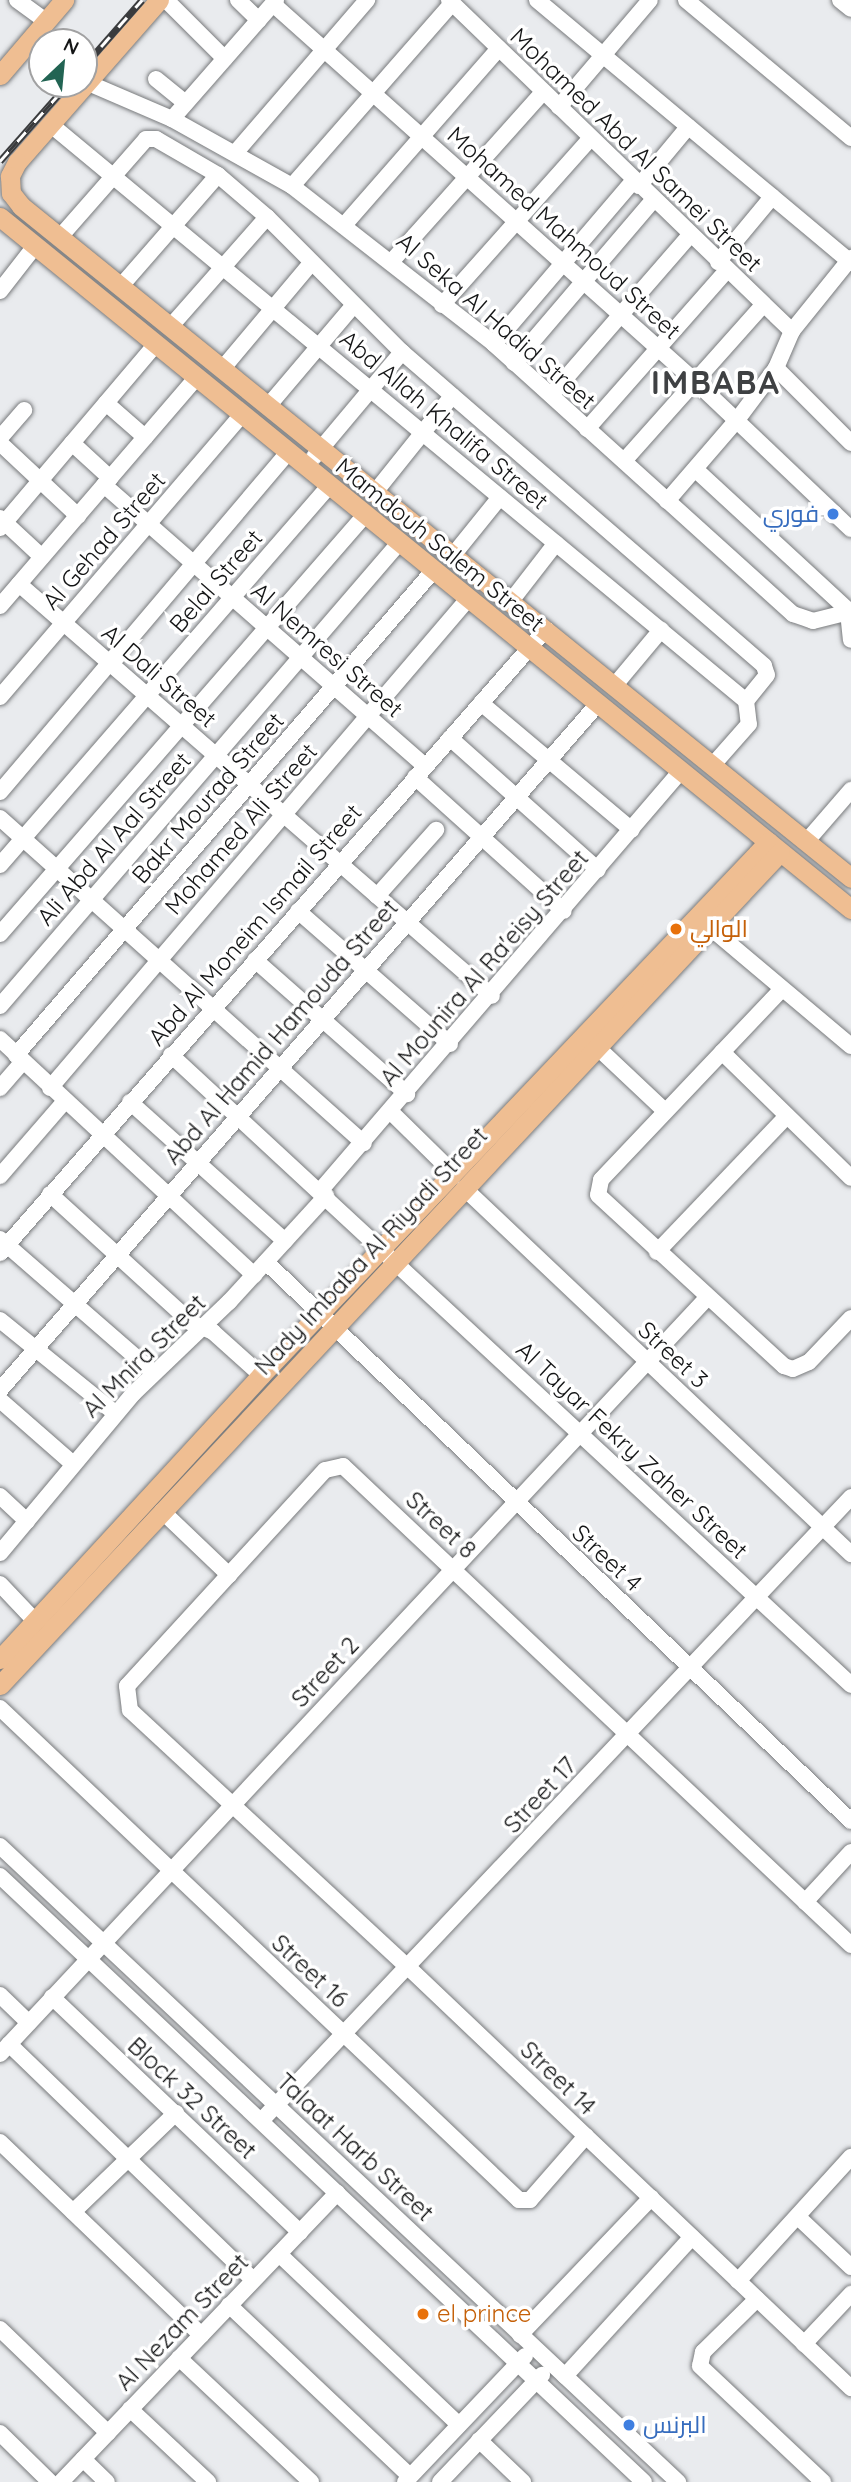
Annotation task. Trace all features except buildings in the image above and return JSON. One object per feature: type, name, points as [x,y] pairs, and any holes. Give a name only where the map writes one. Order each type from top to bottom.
[{"type":"main road","points":[[0,75],[64,0]]},
{"type":"main road","points":[[98,69],[159,0]]},
{"type":"main road","points":[[50,124],[72,98]]},
{"type":"main road","name":"Mamdouh Salem Street","points":[[50,124],[10,176],[12,193],[21,206],[851,878]]},
{"type":"main road","name":"Mamdouh Salem Street","points":[[0,217],[851,909]]},
{"type":"main road","name":"Nady Imbaba Al Riyadi Street","points":[[0,1685],[162,1510],[327,1320],[774,847]]},
{"type":"main road","name":"Nady Imbaba Al Riyadi Street","points":[[458,1180],[597,1047],[703,922]]},
{"type":"main road","name":"Nady Imbaba Al Riyadi Street","points":[[0,1659],[261,1375],[327,1320]]},
{"type":"street","points":[[17,0],[46,21]]},
{"type":"street","points":[[166,0],[225,59]]},
{"type":"street","points":[[238,0],[258,20]]},
{"type":"street","points":[[236,152],[367,0]]},
{"type":"street","points":[[537,0],[850,260],[792,331],[776,368],[737,420],[667,501]]},
{"type":"street","points":[[558,107],[650,0]]},
{"type":"street","points":[[686,0],[851,138]]},
{"type":"street","points":[[840,0],[851,9]]},
{"type":"street","points":[[292,186],[451,1]]},
{"type":"street","name":"Mohamed Abd Al Samei Street","points":[[451,1],[690,236],[792,331]]},
{"type":"street","points":[[172,119],[274,2]]},
{"type":"street","name":"Mohamed Mahmoud Street","points":[[274,2],[324,50],[659,348],[851,529]]},
{"type":"street","points":[[346,223],[499,48]]},
{"type":"street","points":[[156,79],[186,103]]},
{"type":"street","name":"Al Seka Al Hadid Street","points":[[98,87],[172,119],[236,152],[346,223],[442,305],[494,344],[799,618],[821,620],[849,611]]},
{"type":"street","points":[[393,261],[543,92]]},
{"type":"street","name":"Abd Allah Khalifa Street","points":[[50,124],[746,701]]},
{"type":"street","points":[[494,344],[563,263],[688,127]]},
{"type":"street","points":[[60,237],[149,138],[218,175],[267,216],[402,352],[764,666],[767,675],[746,701],[748,724],[712,766]]},
{"type":"street","points":[[442,305],[590,139]]},
{"type":"street","points":[[121,286],[218,175]]},
{"type":"street","points":[[587,429],[659,348],[772,197]]},
{"type":"street","points":[[514,362],[653,200]]},
{"type":"street","points":[[171,327],[267,216]]},
{"type":"street","points":[[551,396],[690,236]]},
{"type":"street","points":[[0,291],[35,246]]},
{"type":"street","points":[[223,368],[312,262]]},
{"type":"street","points":[[624,461],[697,383],[763,305]]},
{"type":"street","points":[[269,405],[354,306]]},
{"type":"street","points":[[42,557],[2,523],[156,344]]},
{"type":"street","points":[[306,467],[402,352]]},
{"type":"street","points":[[776,368],[849,437]]},
{"type":"street","points":[[7,592],[42,557],[196,378]]},
{"type":"street","points":[[376,491],[452,396]]},
{"type":"street","points":[[106,402],[145,437]]},
{"type":"street","points":[[24,410],[0,441],[78,516]]},
{"type":"street","name":"Al Gehad Street","points":[[0,697],[242,415]]},
{"type":"street","name":"Al Nemresi Street","points":[[72,443],[148,524],[368,716],[481,837],[564,911]]},
{"type":"street","points":[[0,792],[288,452]]},
{"type":"street","points":[[695,469],[849,611],[851,640]]},
{"type":"street","name":"Belal Street","points":[[0,865],[329,486]]},
{"type":"street","points":[[454,554],[500,497]]},
{"type":"street","points":[[0,934],[365,515]]},
{"type":"street","name":"Ali Abd Al Aal Street","points":[[0,1006],[399,543]]},
{"type":"street","points":[[511,601],[556,543]]},
{"type":"street","name":"Bakr Mourad Street","points":[[0,1088],[20,1058],[125,929],[433,571]]},
{"type":"street","name":"Al Dali Street","points":[[7,592],[64,623],[492,996]]},
{"type":"street","name":"Mohamed Ali Street","points":[[50,1088],[468,599]]},
{"type":"street","name":"Abd Al Moneim Ismail Street","points":[[2,1245],[50,1194],[546,629]]},
{"type":"street","points":[[615,685],[661,630]]},
{"type":"street","points":[[481,703],[632,830]]},
{"type":"street","name":"Abd Al Hamid Hamouda Street","points":[[0,1390],[597,705]]},
{"type":"street","points":[[450,737],[598,870]]},
{"type":"street","name":"Al Mounira Al Ra'eisy Street","points":[[323,1194],[680,772]]},
{"type":"street","points":[[806,842],[851,790]]},
{"type":"street","points":[[0,818],[364,1143]]},
{"type":"street","points":[[377,896],[436,830]]},
{"type":"street","points":[[298,911],[450,1044]]},
{"type":"street","points":[[703,922],[851,1046]]},
{"type":"street","points":[[255,960],[407,1094]]},
{"type":"street","points":[[782,989],[665,1111],[598,1187],[601,1201],[784,1366],[793,1369],[809,1363],[851,1318]]},
{"type":"street","points":[[0,1039],[100,1136],[254,1275]]},
{"type":"street","points":[[597,1047],[665,1111]]},
{"type":"street","points":[[722,1052],[851,1178]]},
{"type":"street","name":"Al Tayar Fekry Zaher Street","points":[[171,1055],[389,1254],[851,1685]]},
{"type":"street","points":[[0,1176],[64,1102]]},
{"type":"street","points":[[130,1102],[285,1241]]},
{"type":"street","name":"Street 3","points":[[391,1112],[648,1363],[851,1554]]},
{"type":"street","points":[[657,1252],[787,1115]]},
{"type":"street","points":[[50,1194],[117,1255],[261,1375]]},
{"type":"street","name":"Al Mnira Street","points":[[0,1553],[153,1372],[254,1275],[323,1194]]},
{"type":"street","points":[[2,1245],[153,1372]]},
{"type":"street","name":"Street 4","points":[[266,1262],[851,1821]]},
{"type":"street","name":"Street 2","points":[[5,2049],[169,1870],[582,1434],[707,1298]]},
{"type":"street","points":[[0,1320],[116,1414]]},
{"type":"street","points":[[0,1400],[73,1464]]},
{"type":"street","name":"Street 8","points":[[233,1802],[130,1710],[125,1694],[131,1679],[333,1465],[350,1471],[851,1945]]},
{"type":"street","points":[[0,1496],[27,1521]]},
{"type":"street","name":"Street 17","points":[[261,2121],[410,1968],[851,1497]]},
{"type":"street","points":[[162,1510],[229,1575]]},
{"type":"street","points":[[0,1584],[36,1622]]},
{"type":"street","name":"Street 16","points":[[0,1708],[522,2202],[530,2200],[586,2136]]},
{"type":"street","name":"Street 14","points":[[233,1802],[851,2388]]},
{"type":"street","name":"Talaat Harb Street","points":[[0,1846],[678,2482]]},
{"type":"street","points":[[806,1902],[851,1853]]},
{"type":"street","name":"Talaat Harb Street","points":[[0,1875],[644,2482]]},
{"type":"street","points":[[0,1995],[29,2023]]},
{"type":"street","name":"Block 32 Street","points":[[52,1997],[300,2232]]},
{"type":"street","points":[[5,2049],[128,2159],[253,2280]]},
{"type":"street","points":[[73,2212],[176,2113]]},
{"type":"street","points":[[0,2142],[201,2334]]},
{"type":"street","points":[[738,2281],[851,2157]]},
{"type":"street","name":"Al Nezam Street","points":[[61,2482],[337,2193]]},
{"type":"street","points":[[520,2334],[651,2198]]},
{"type":"street","points":[[798,2217],[851,2267]]},
{"type":"street","points":[[565,2376],[692,2237]]},
{"type":"street","points":[[279,2254],[459,2425]]},
{"type":"street","points":[[804,2344],[850,2297]]},
{"type":"street","points":[[757,2299],[703,2352],[700,2366],[822,2482]]},
{"type":"street","points":[[229,2305],[407,2479],[533,2347]]},
{"type":"street","points":[[0,2329],[108,2433]]},
{"type":"street","points":[[179,2358],[311,2482]]},
{"type":"street","points":[[440,2482],[552,2364]]},
{"type":"street","points":[[130,2409],[208,2482]]},
{"type":"street","points":[[0,2433],[50,2482]]},
{"type":"street","points":[[479,2440],[523,2482]]},
{"type":"street","points":[[83,2459],[107,2482]]},
{"type":"railway","points":[[98,50],[142,0]]},
{"type":"railway","points":[[0,161],[56,98]]},
{"type":"place","name":"فوري","points":[[833,514]]},
{"type":"place","name":"الوالي","points":[[676,929]]},
{"type":"place","name":"el prince","points":[[423,2314]]},
{"type":"place","name":"البرنس","points":[[629,2425]]},
{"type":"district","name":"IMBABA","points":[[716,382]]}]
